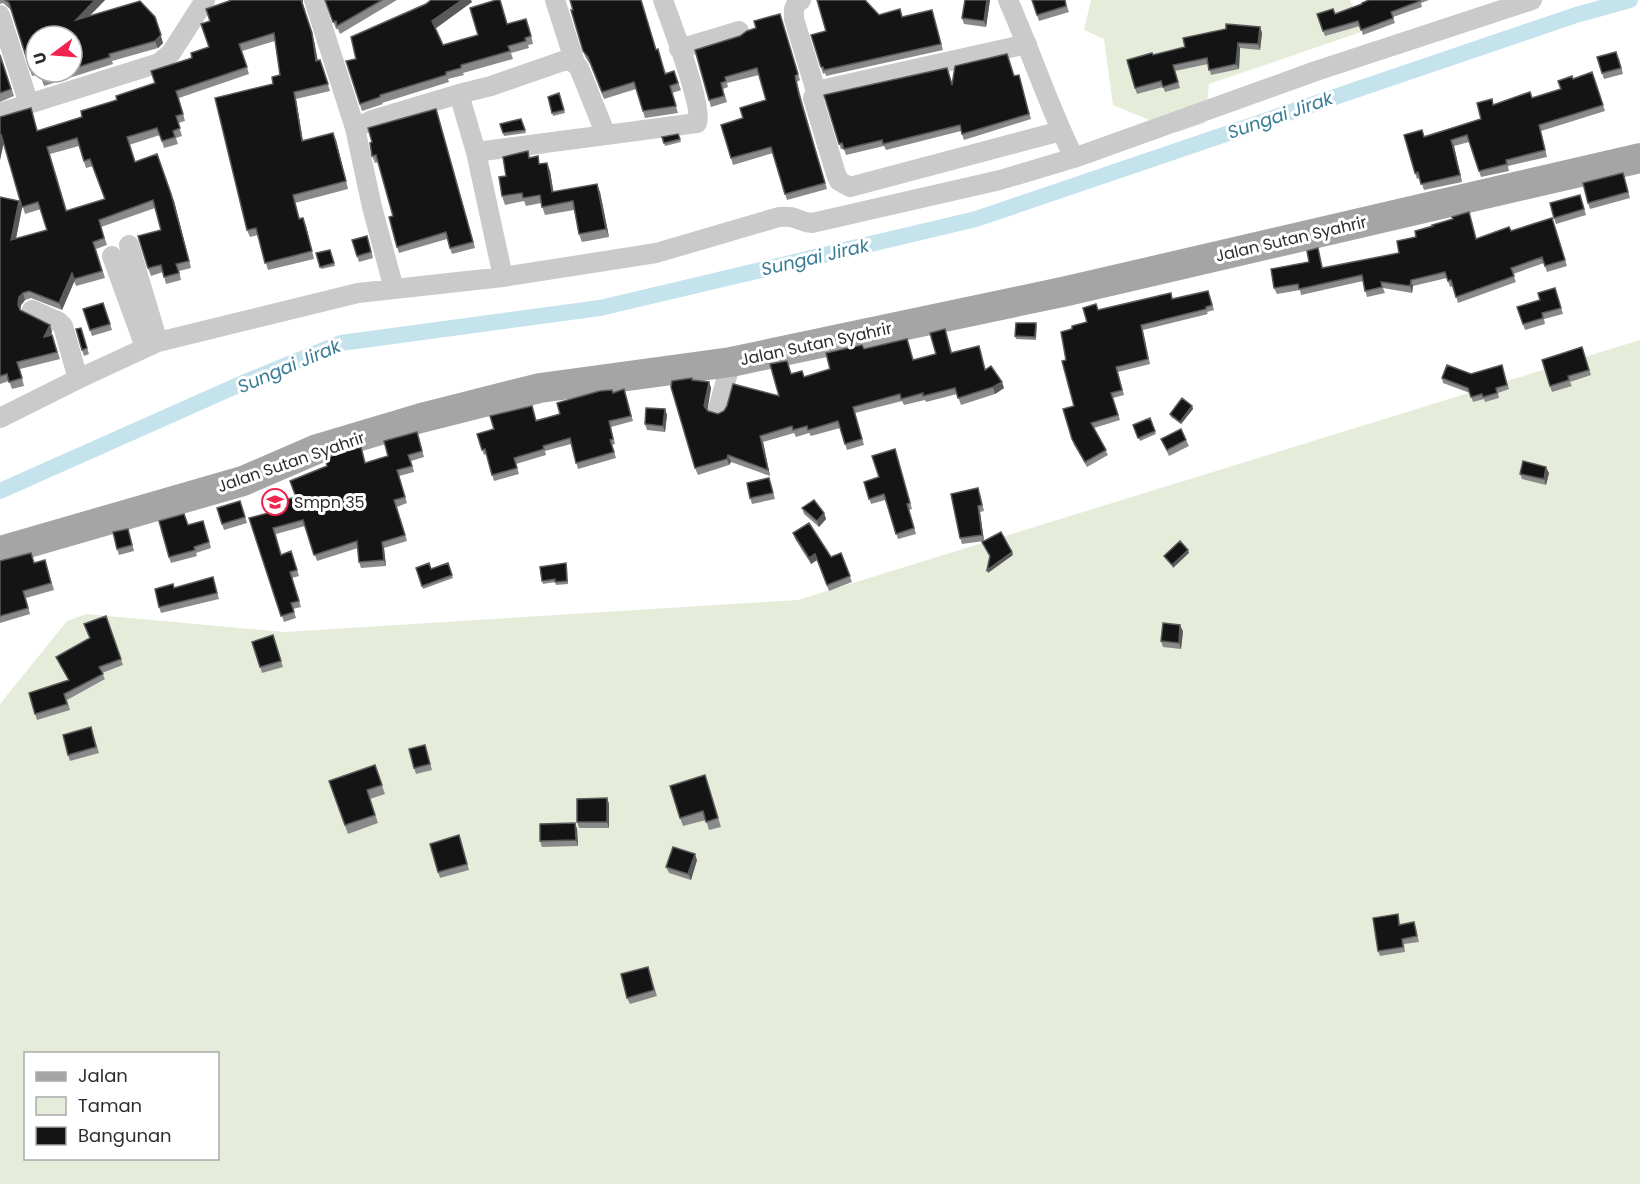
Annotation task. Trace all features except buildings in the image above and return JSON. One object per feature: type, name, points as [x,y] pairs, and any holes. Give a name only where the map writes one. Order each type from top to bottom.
[{"type":"main road","name":"Jalan Sutan Syahrir","points":[[0,551],[243,481],[317,449],[421,418],[540,388],[730,362],[1067,291],[1640,158]]},
{"type":"street","points":[[0,113],[164,60],[206,0]]},
{"type":"street","points":[[314,0],[355,128],[372,207],[394,289]]},
{"type":"street","points":[[555,0],[575,63],[606,135]]},
{"type":"street","points":[[476,152],[697,123],[699,116],[690,81],[663,0]]},
{"type":"street","points":[[801,0],[797,2],[794,9],[794,19],[816,91],[813,98],[836,174],[839,181],[849,187],[1061,131]]},
{"type":"street","points":[[1008,0],[1074,158]]},
{"type":"street","points":[[0,418],[151,345],[358,293],[503,277],[656,253],[779,218],[795,216],[808,223],[826,220],[1000,180],[1074,158],[1316,71],[1532,0]]},
{"type":"street","points":[[0,15],[29,104]]},
{"type":"street","points":[[679,50],[739,31]]},
{"type":"street","points":[[816,91],[1028,44]]},
{"type":"street","points":[[355,128],[372,120],[491,86],[563,61],[575,63]]},
{"type":"street","points":[[459,94],[476,152],[503,277]]},
{"type":"street","points":[[129,245],[151,345]]},
{"type":"street","points":[[112,256],[151,345]]},
{"type":"street","points":[[32,310],[59,321],[63,326],[78,379]]},
{"type":"street","points":[[718,409],[730,362]]},
{"type":"green space","points":[[1091,0],[1350,0],[1361,32],[1209,84],[1205,123],[1178,132],[1113,105],[1104,39],[1084,30]]},
{"type":"green space","points":[[1640,340],[1640,1184],[0,1184],[0,704],[67,621],[86,614],[285,632],[798,600]]},
{"type":"waterway","name":"Sungai Jirak","points":[[0,491],[245,382],[341,343],[600,308],[976,219],[1576,15],[1630,0]]},
{"type":"place","name":"Smpn 35","points":[[275,502]]}]
